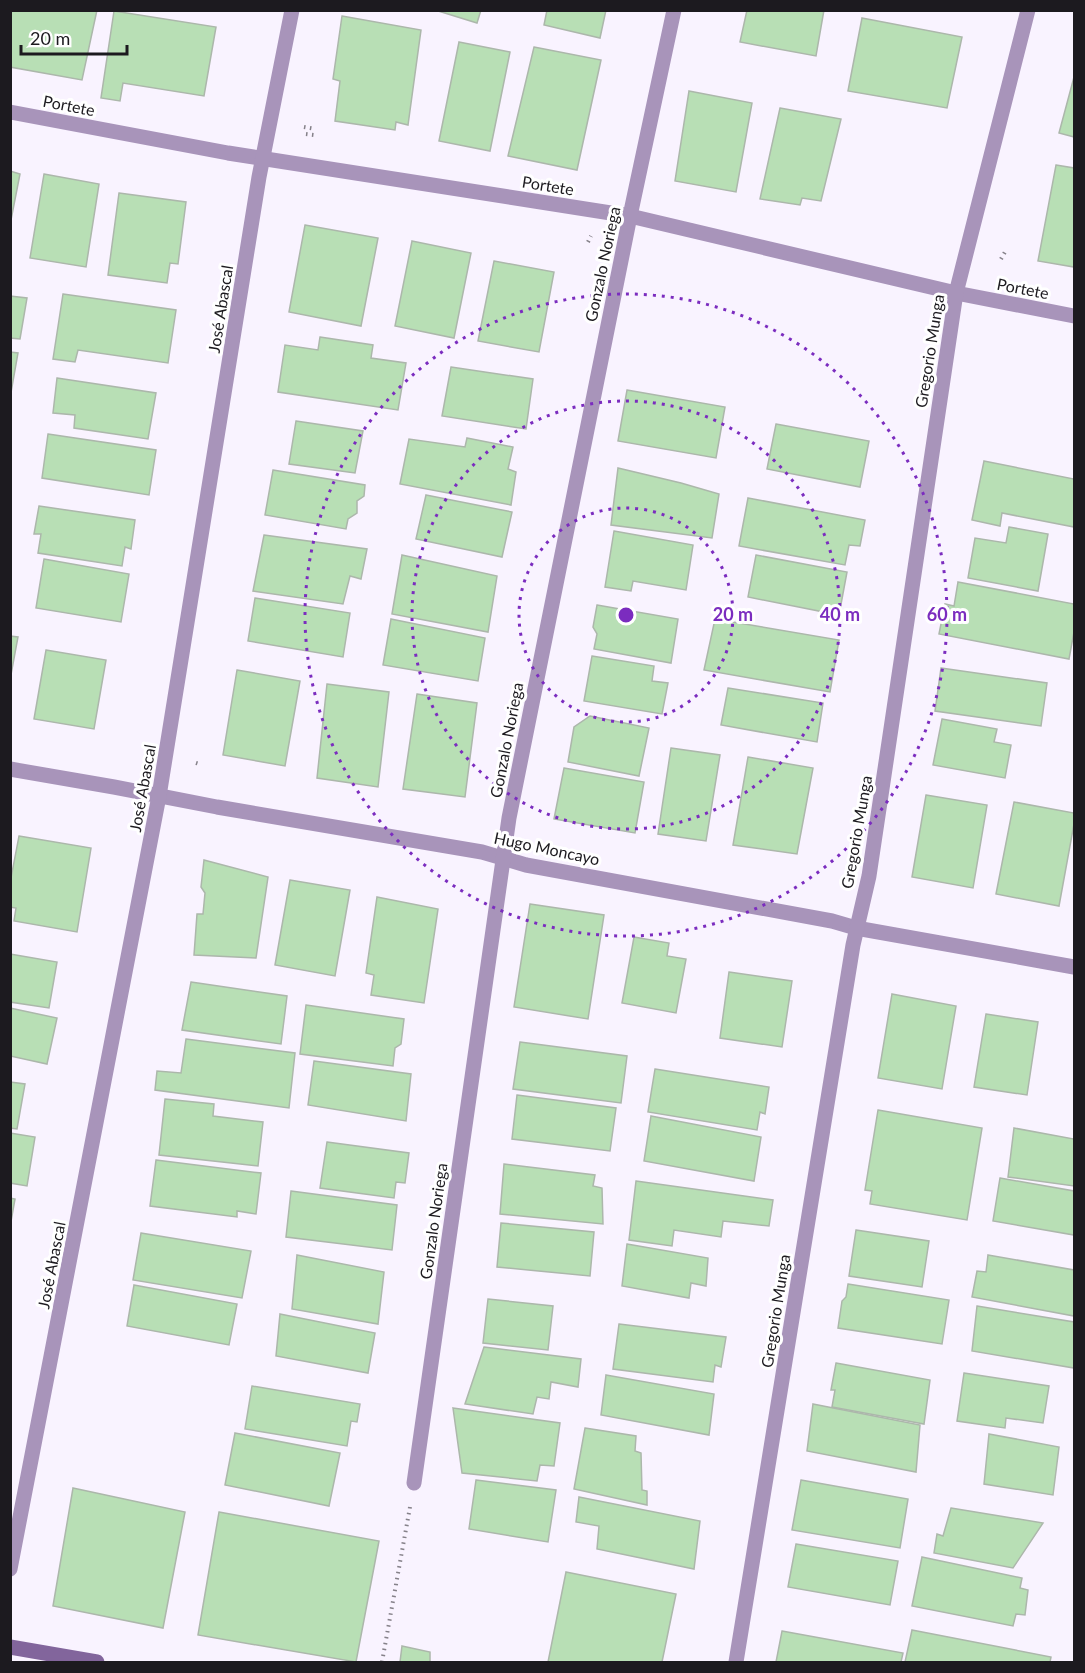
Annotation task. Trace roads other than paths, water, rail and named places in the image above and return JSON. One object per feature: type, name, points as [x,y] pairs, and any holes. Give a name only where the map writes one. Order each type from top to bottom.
[{"type":"main road","points":[[10,1647],[97,1662]]},
{"type":"street","name":"José Abascal","points":[[10,1569],[159,796],[263,159],[292,10]]},
{"type":"street","name":"Gonzalo Noriega","points":[[414,1484],[503,857],[630,216],[674,10]]},
{"type":"street","name":"Gregorio Munga","points":[[735,1662],[856,928],[869,876],[956,293],[1028,10]]},
{"type":"street","name":"Portete","points":[[10,112],[263,159],[630,216],[956,293],[1074,316]]},
{"type":"street","name":"Hugo Moncayo","points":[[10,769],[482,852],[526,865],[1074,967]]}]
